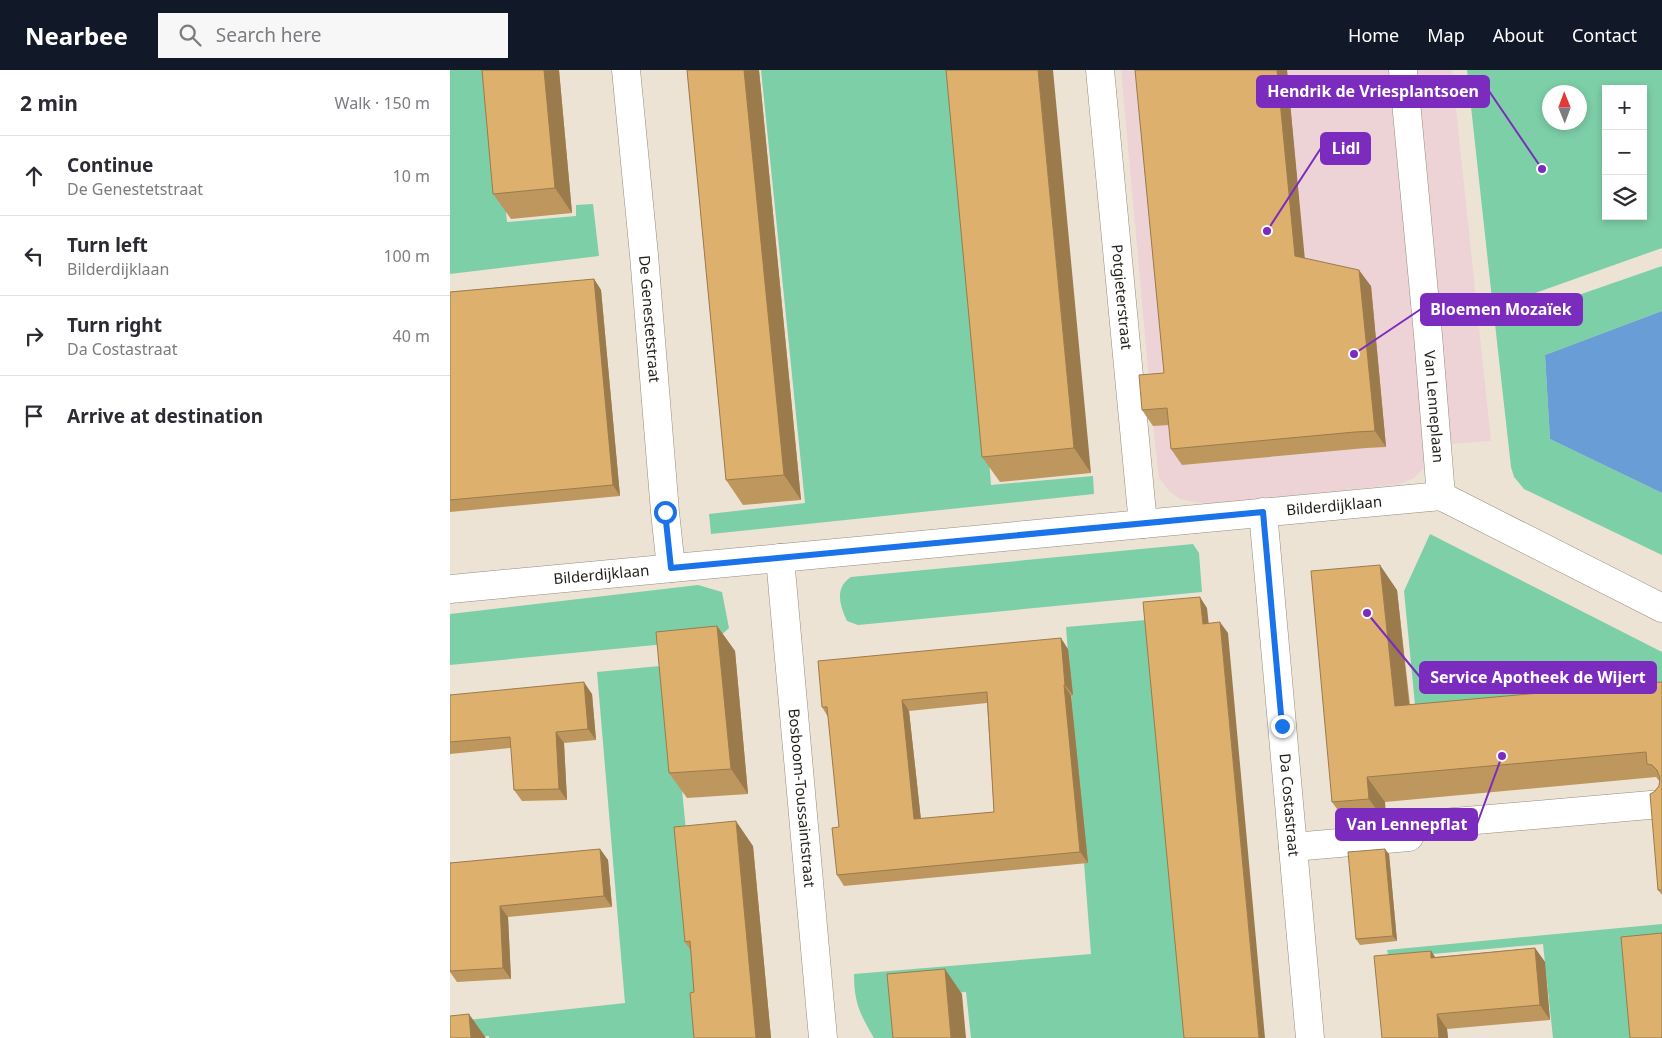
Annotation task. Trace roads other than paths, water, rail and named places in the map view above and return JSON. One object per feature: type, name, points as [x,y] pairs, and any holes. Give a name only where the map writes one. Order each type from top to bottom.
[{"type":"street","name":"De Genestetstraat","points":[[626,70],[671,568]]},
{"type":"street","name":"Potgieterstraat","points":[[1100,70],[1143,524]]},
{"type":"street","name":"Van Lenneplaan","points":[[1403,70],[1441,496]]},
{"type":"street","name":"Bilderdijklaan","points":[[450,589],[1441,496]]},
{"type":"street","points":[[1441,496],[1662,608]]},
{"type":"street","name":"Da Costastraat","points":[[1263,512],[1310,1038]]},
{"type":"street","name":"Bosboom-Toussaintstraat","points":[[780,558],[823,1038]]},
{"type":"street","points":[[1293,847],[1410,836],[1408,826],[1662,804]]},
{"type":"water","points":[[1662,311],[1662,493],[1550,439],[1545,355]]},
{"type":"place","name":"Hendrik de Vriesplantsoen","points":[[1542,169]]},
{"type":"place","name":"Lidl","points":[[1267,231]]},
{"type":"place","name":"Bloemen Mozaïek","points":[[1354,354]]},
{"type":"place","name":"Service Apotheek de Wijert","points":[[1367,613]]},
{"type":"place","name":"Van Lennepflat","points":[[1502,756]]}]
